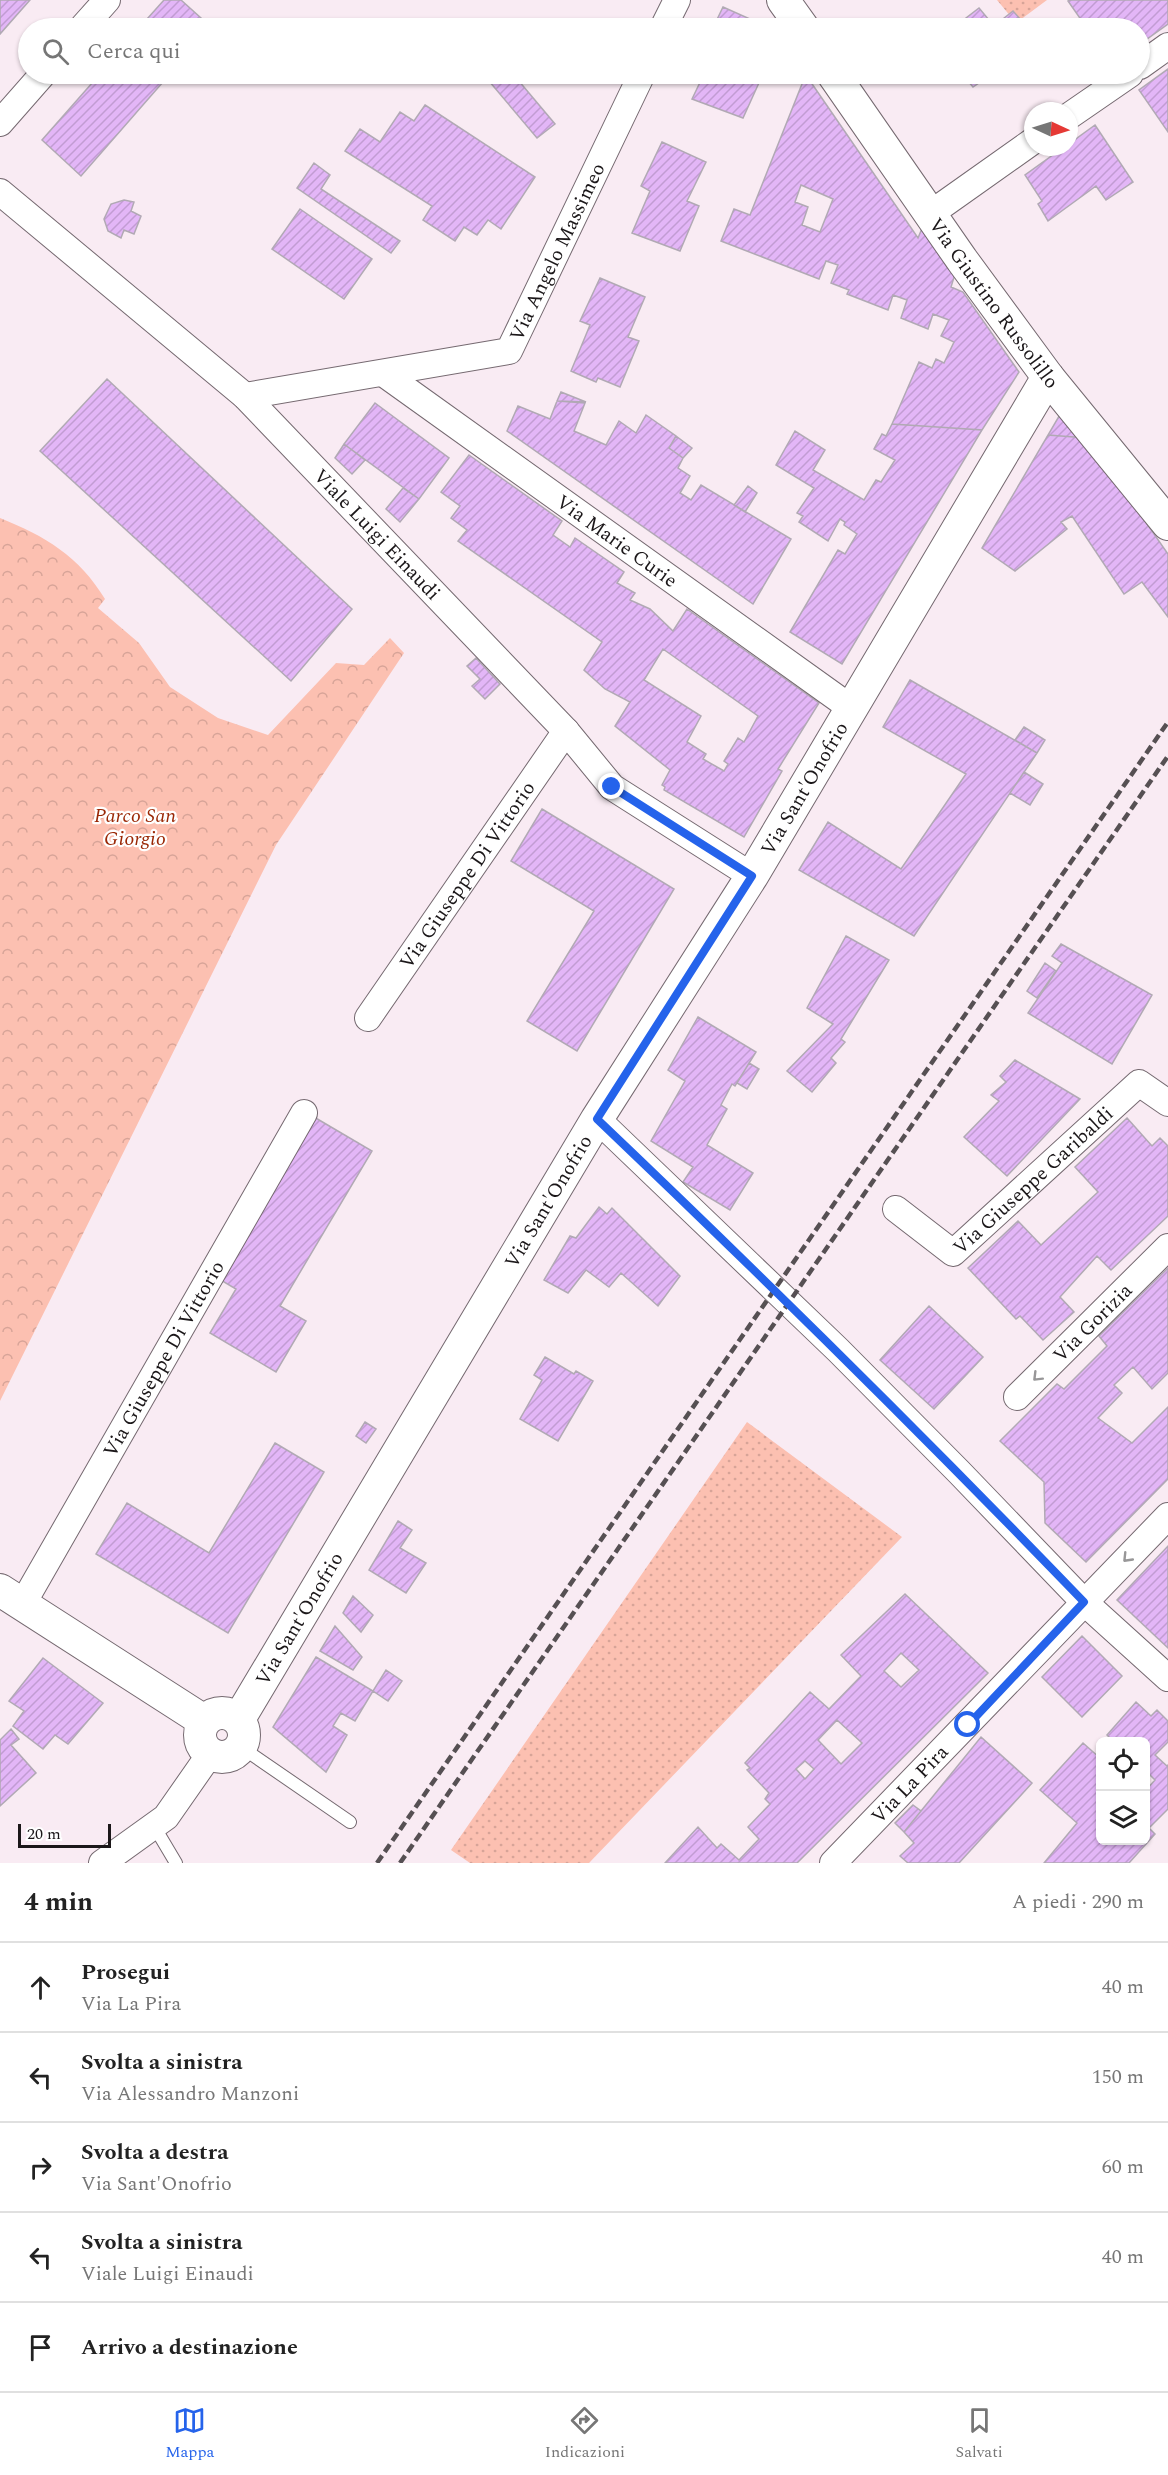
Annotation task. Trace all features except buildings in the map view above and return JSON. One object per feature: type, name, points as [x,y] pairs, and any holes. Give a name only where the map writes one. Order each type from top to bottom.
[{"type":"street","points":[[91,18],[107,0]]},
{"type":"street","points":[[668,18],[677,0]]},
{"type":"street","points":[[783,0],[796,18]]},
{"type":"street","points":[[1150,59],[1168,46]]},
{"type":"street","points":[[0,123],[34,84]]},
{"type":"street","name":"Via Angelo Massimeo","points":[[245,396],[510,351],[637,84]]},
{"type":"street","name":"Via Giustino Russolillo","points":[[841,84],[930,214],[1048,378],[1168,524]]},
{"type":"street","points":[[1078,110],[1115,84]]},
{"type":"street","points":[[930,214],[1024,147]]},
{"type":"street","name":"Viale Luigi Einaudi","points":[[0,192],[245,396],[566,731],[612,787],[752,876]]},
{"type":"street","name":"Via Marie Curie","points":[[383,373],[851,708]]},
{"type":"street","name":"Via Sant'Onofrio","points":[[240,1733],[597,1119],[752,876],[1048,378]]},
{"type":"street","name":"Via Giuseppe Di Vittorio","points":[[368,1018],[566,731]]},
{"type":"street","name":"Via Giuseppe Garibaldi","points":[[896,1209],[953,1253],[1139,1083],[1168,1103]]},
{"type":"street","name":"Via Giuseppe Di Vittorio","points":[[11,1597],[304,1113]]},
{"type":"street","points":[[597,1119],[838,1350],[955,1467],[1084,1602],[1168,1678]]},
{"type":"street","name":"Via Gorizia","points":[[1017,1397],[1168,1247]]},
{"type":"street","name":"Via La Pira","points":[[833,1863],[1168,1516]]},
{"type":"street","points":[[11,1597],[204,1721]]},
{"type":"street","points":[[217,1713],[232,1715],[240,1733],[231,1756],[216,1757],[210,1754],[204,1749],[199,1736],[204,1721],[217,1713]]},
{"type":"street","points":[[102,1863],[166,1817],[210,1754]]},
{"type":"lane","points":[[240,1733],[350,1822]]},
{"type":"lane","points":[[154,1826],[176,1863]]},
{"type":"green space","points":[[997,0],[1047,0],[1023,18],[1012,18]]},
{"type":"green space","name":"Parco San Giorgio","points":[[0,518],[32,532],[72,559],[95,584],[105,599],[98,608],[139,643],[170,687],[218,718],[268,735],[336,663],[364,665],[390,638],[404,653],[276,845],[0,1401]]},
{"type":"green space","points":[[747,1422],[902,1537],[589,1863],[470,1863],[451,1850]]},
{"type":"railway","points":[[377,1863],[1168,722]]},
{"type":"railway","points":[[400,1863],[1168,756]]},
{"type":"route","points":[[612,787],[752,876],[597,1119],[838,1350],[1084,1602],[968,1725]]}]
